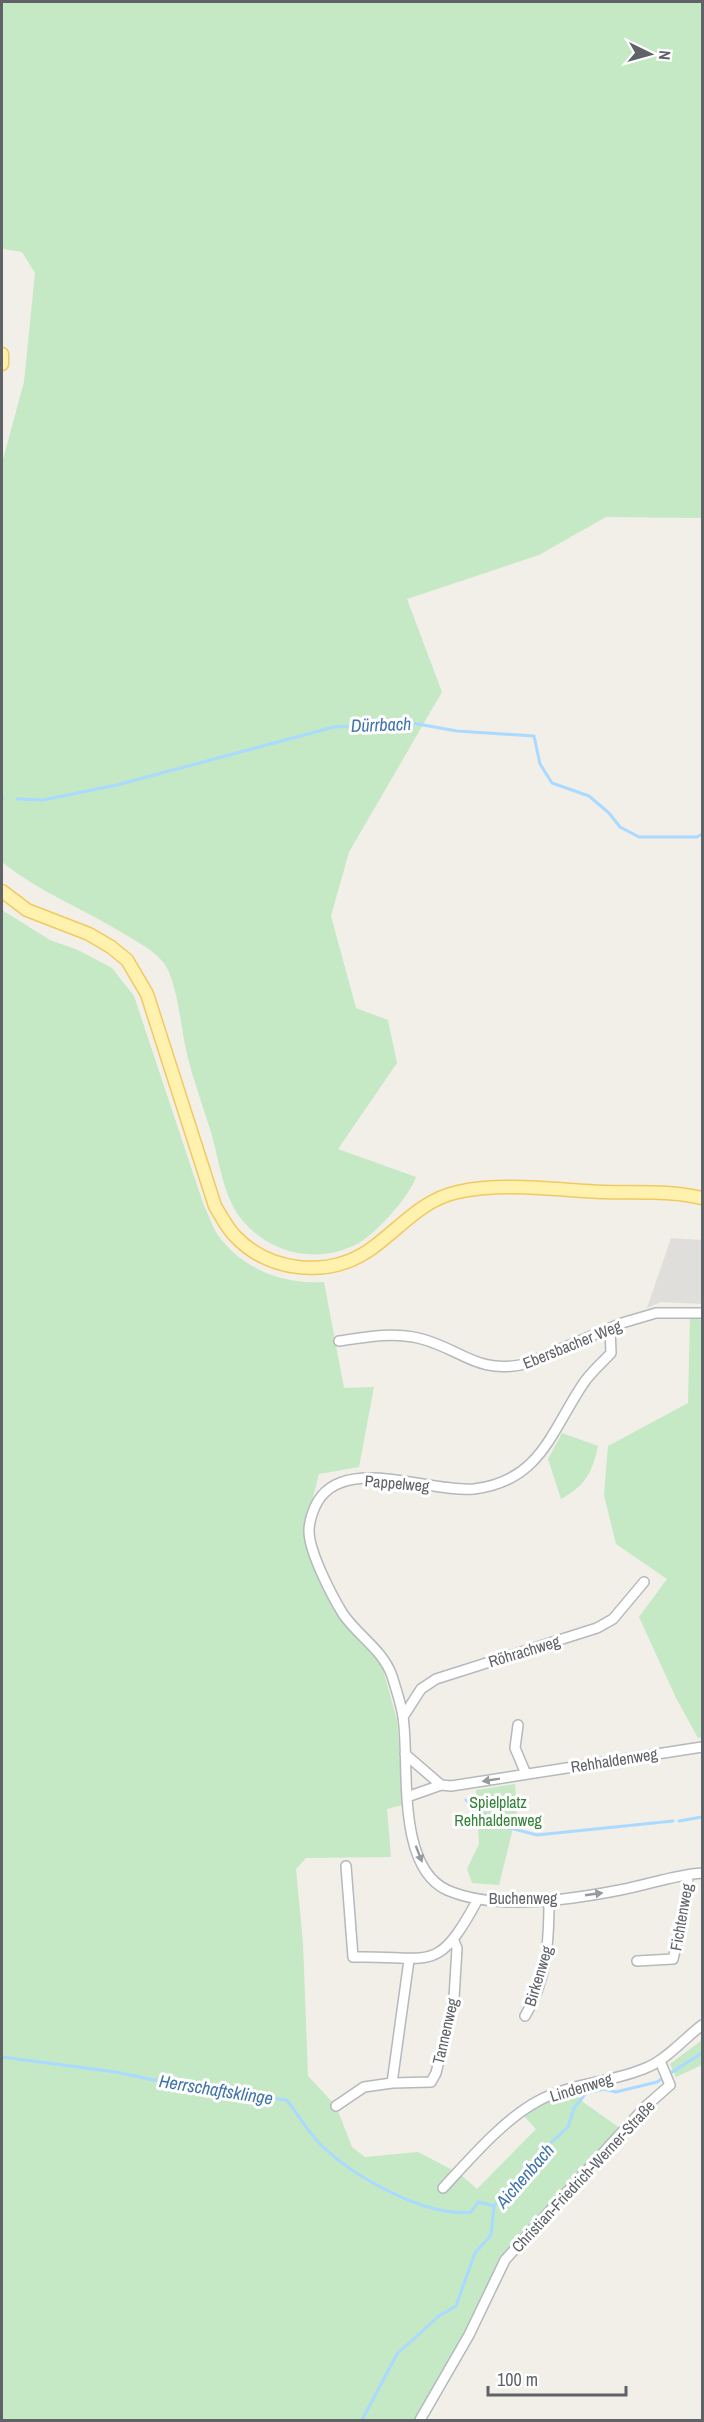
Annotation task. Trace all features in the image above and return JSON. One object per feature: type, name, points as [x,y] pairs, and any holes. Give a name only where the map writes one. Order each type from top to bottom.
[{"type":"main road","points":[[2,354],[2,364]]},
{"type":"main road","points":[[2,891],[27,910],[96,938],[127,960],[147,994],[215,1206],[234,1235],[249,1249],[270,1260],[293,1267],[321,1268],[342,1263],[367,1251],[432,1200],[460,1191],[491,1188],[661,1193],[702,1198]]},
{"type":"street","name":"Ebersbacher Weg","points":[[339,1341],[381,1335],[407,1336],[428,1340],[491,1368],[509,1368],[525,1364],[610,1328],[656,1313],[702,1313]]},
{"type":"street","name":"Pappelweg","points":[[407,1797],[403,1717],[384,1659],[344,1614],[312,1547],[309,1531],[318,1501],[338,1483],[354,1479],[370,1478],[457,1489],[487,1486],[516,1476],[541,1454],[584,1382],[611,1353],[610,1328]]},
{"type":"street","name":"Röhrachweg","points":[[403,1717],[421,1689],[436,1679],[597,1628],[613,1619],[644,1582]]},
{"type":"street","points":[[518,1725],[515,1748],[526,1774]]},
{"type":"street","name":"Rehhaldenweg","points":[[407,1797],[441,1785],[702,1748]]},
{"type":"street","points":[[405,1754],[441,1785]]},
{"type":"street","name":"Buchenweg","points":[[407,1797],[414,1840],[420,1859],[431,1878],[444,1888],[478,1899],[549,1900],[618,1891],[702,1873]]},
{"type":"street","points":[[346,1866],[353,1958],[382,1956],[409,1960],[439,1954],[454,1941],[478,1899]]},
{"type":"street","name":"Fichtenweg","points":[[637,1961],[673,1959],[686,1905],[688,1875]]},
{"type":"street","name":"Birkenweg","points":[[525,2016],[534,2002],[550,1945],[549,1900]]},
{"type":"street","name":"Tannenweg","points":[[336,2106],[364,2087],[392,2083],[431,2082],[436,2073],[454,1998],[457,1948],[454,1941]]},
{"type":"street","points":[[392,2083],[409,1960]]},
{"type":"street","name":"Lindenweg","points":[[443,2188],[512,2120],[535,2102],[569,2088],[637,2071],[660,2061],[702,2025]]},
{"type":"street","name":"Christian-Friedrich-Werner-Straße","points":[[420,2421],[470,2335],[505,2260],[645,2107],[670,2085],[660,2061]]},
{"type":"shaded area","points":[[671,1238],[702,1240],[702,1304],[661,1302],[647,1308]]},
{"type":"green space","points":[[2,2],[702,2],[702,518],[606,517],[539,555],[407,599],[442,692],[349,852],[331,916],[356,1008],[388,1020],[397,1063],[338,1149],[416,1177],[399,1204],[365,1239],[327,1254],[296,1253],[268,1242],[255,1233],[236,1212],[222,1178],[211,1132],[193,1078],[175,989],[163,962],[141,944],[31,883],[2,862],[2,463],[24,382],[35,273],[22,252],[4,249],[2,245]]},
{"type":"green space","points":[[2,910],[50,940],[78,950],[112,968],[134,996],[204,1206],[216,1232],[228,1247],[252,1266],[294,1281],[324,1282],[344,1388],[374,1387],[359,1467],[319,1474],[306,1524],[307,1545],[313,1566],[337,1611],[382,1666],[397,1720],[403,1805],[387,1809],[391,1857],[306,1858],[296,1869],[303,1943],[308,2076],[336,2106],[352,2147],[365,2157],[418,2152],[460,2174],[477,2189],[536,2129],[522,2114],[573,2089],[583,2102],[624,2131],[505,2260],[420,2420],[2,2420]]},
{"type":"green space","points":[[690,1317],[702,1320],[702,1737],[698,1738],[676,1698],[639,1617],[667,1579],[616,1544],[604,1495],[608,1446],[688,1403]]},
{"type":"green space","points":[[562,1433],[598,1446],[587,1477],[576,1489],[561,1499],[548,1459]]},
{"type":"green space","name":"Spielplatz Rehhaldenweg","points":[[515,1784],[517,1812],[499,1885],[472,1883],[467,1869],[479,1844],[476,1790]]},
{"type":"green space","points":[[702,2040],[702,2065],[676,2077],[670,2064]]},
{"type":"waterway","name":"Dürrbach","points":[[17,799],[43,800],[117,785],[334,727],[412,723],[457,731],[534,736],[540,764],[552,783],[589,796],[609,813],[620,827],[639,837],[697,837],[702,834]]},
{"type":"waterway","points":[[466,1800],[469,1803]]},
{"type":"waterway","points":[[474,1806],[498,1825],[537,1835],[673,1821]]},
{"type":"waterway","points":[[679,1821],[702,1817]]},
{"type":"waterway","name":"Aichenbach","points":[[669,2074],[702,2053]]},
{"type":"waterway","name":"Herrschaftsklinge","points":[[2,2057],[116,2072],[206,2091],[287,2100],[321,2145],[371,2182],[412,2201],[453,2212],[471,2212],[478,2202],[494,2206]]},
{"type":"waterway","name":"Aichenbach","points":[[362,2420],[397,2354],[439,2316],[456,2306],[475,2253],[491,2235],[494,2206],[542,2151],[568,2127],[574,2108],[586,2093],[604,2089],[616,2092],[657,2082],[663,2078]]}]
